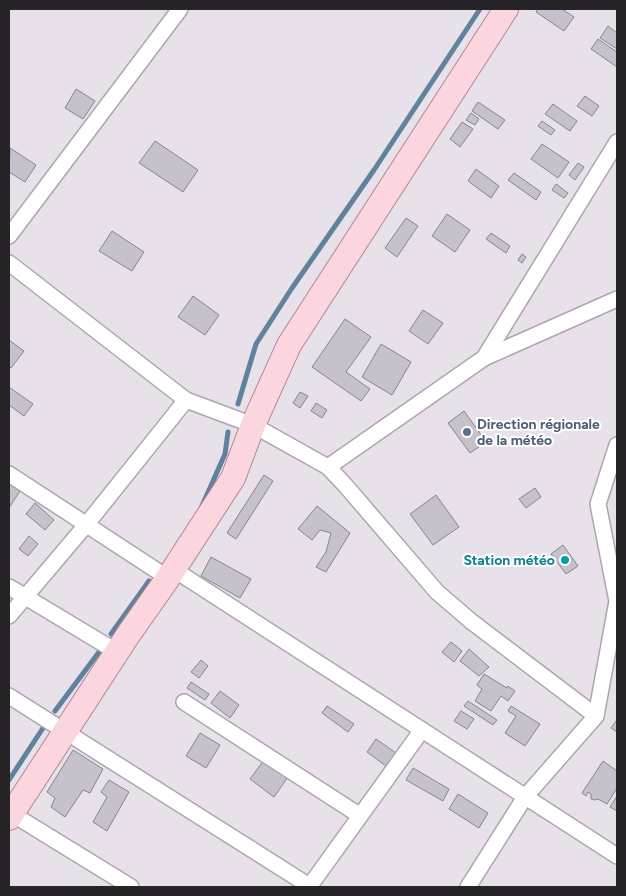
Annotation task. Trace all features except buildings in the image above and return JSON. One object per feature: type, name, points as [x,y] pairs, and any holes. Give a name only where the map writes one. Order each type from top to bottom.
[{"type":"main road","points":[[10,814],[171,574],[232,478],[253,425],[289,345],[506,9]]},
{"type":"street","points":[[9,236],[180,9]]},
{"type":"street","points":[[484,358],[617,142]]},
{"type":"street","points":[[9,263],[186,400],[253,425],[328,467],[345,484],[437,592],[472,622],[596,716]]},
{"type":"street","points":[[328,467],[484,358],[617,299]]},
{"type":"street","points":[[9,616],[86,525],[186,400]]},
{"type":"street","points":[[468,887],[525,797],[596,716],[617,601],[598,504],[617,445]]},
{"type":"street","points":[[9,474],[86,525],[171,574],[422,730],[617,856]]},
{"type":"street","points":[[9,587],[117,652]]},
{"type":"street","points":[[9,696],[310,887],[359,815],[422,730]]},
{"type":"street","points":[[184,702],[359,815]]},
{"type":"street","points":[[10,814],[131,887]]},
{"type":"waterway","points":[[238,404],[256,344],[480,9]]},
{"type":"waterway","points":[[202,506],[225,454],[228,432]]},
{"type":"waterway","points":[[111,634],[149,581]]},
{"type":"waterway","points":[[55,711],[102,648]]},
{"type":"waterway","points":[[9,780],[43,728]]},
{"type":"place","name":"Direction régionale de la météo","points":[[467,432]]},
{"type":"place","name":"Station météo","points":[[565,560]]}]
